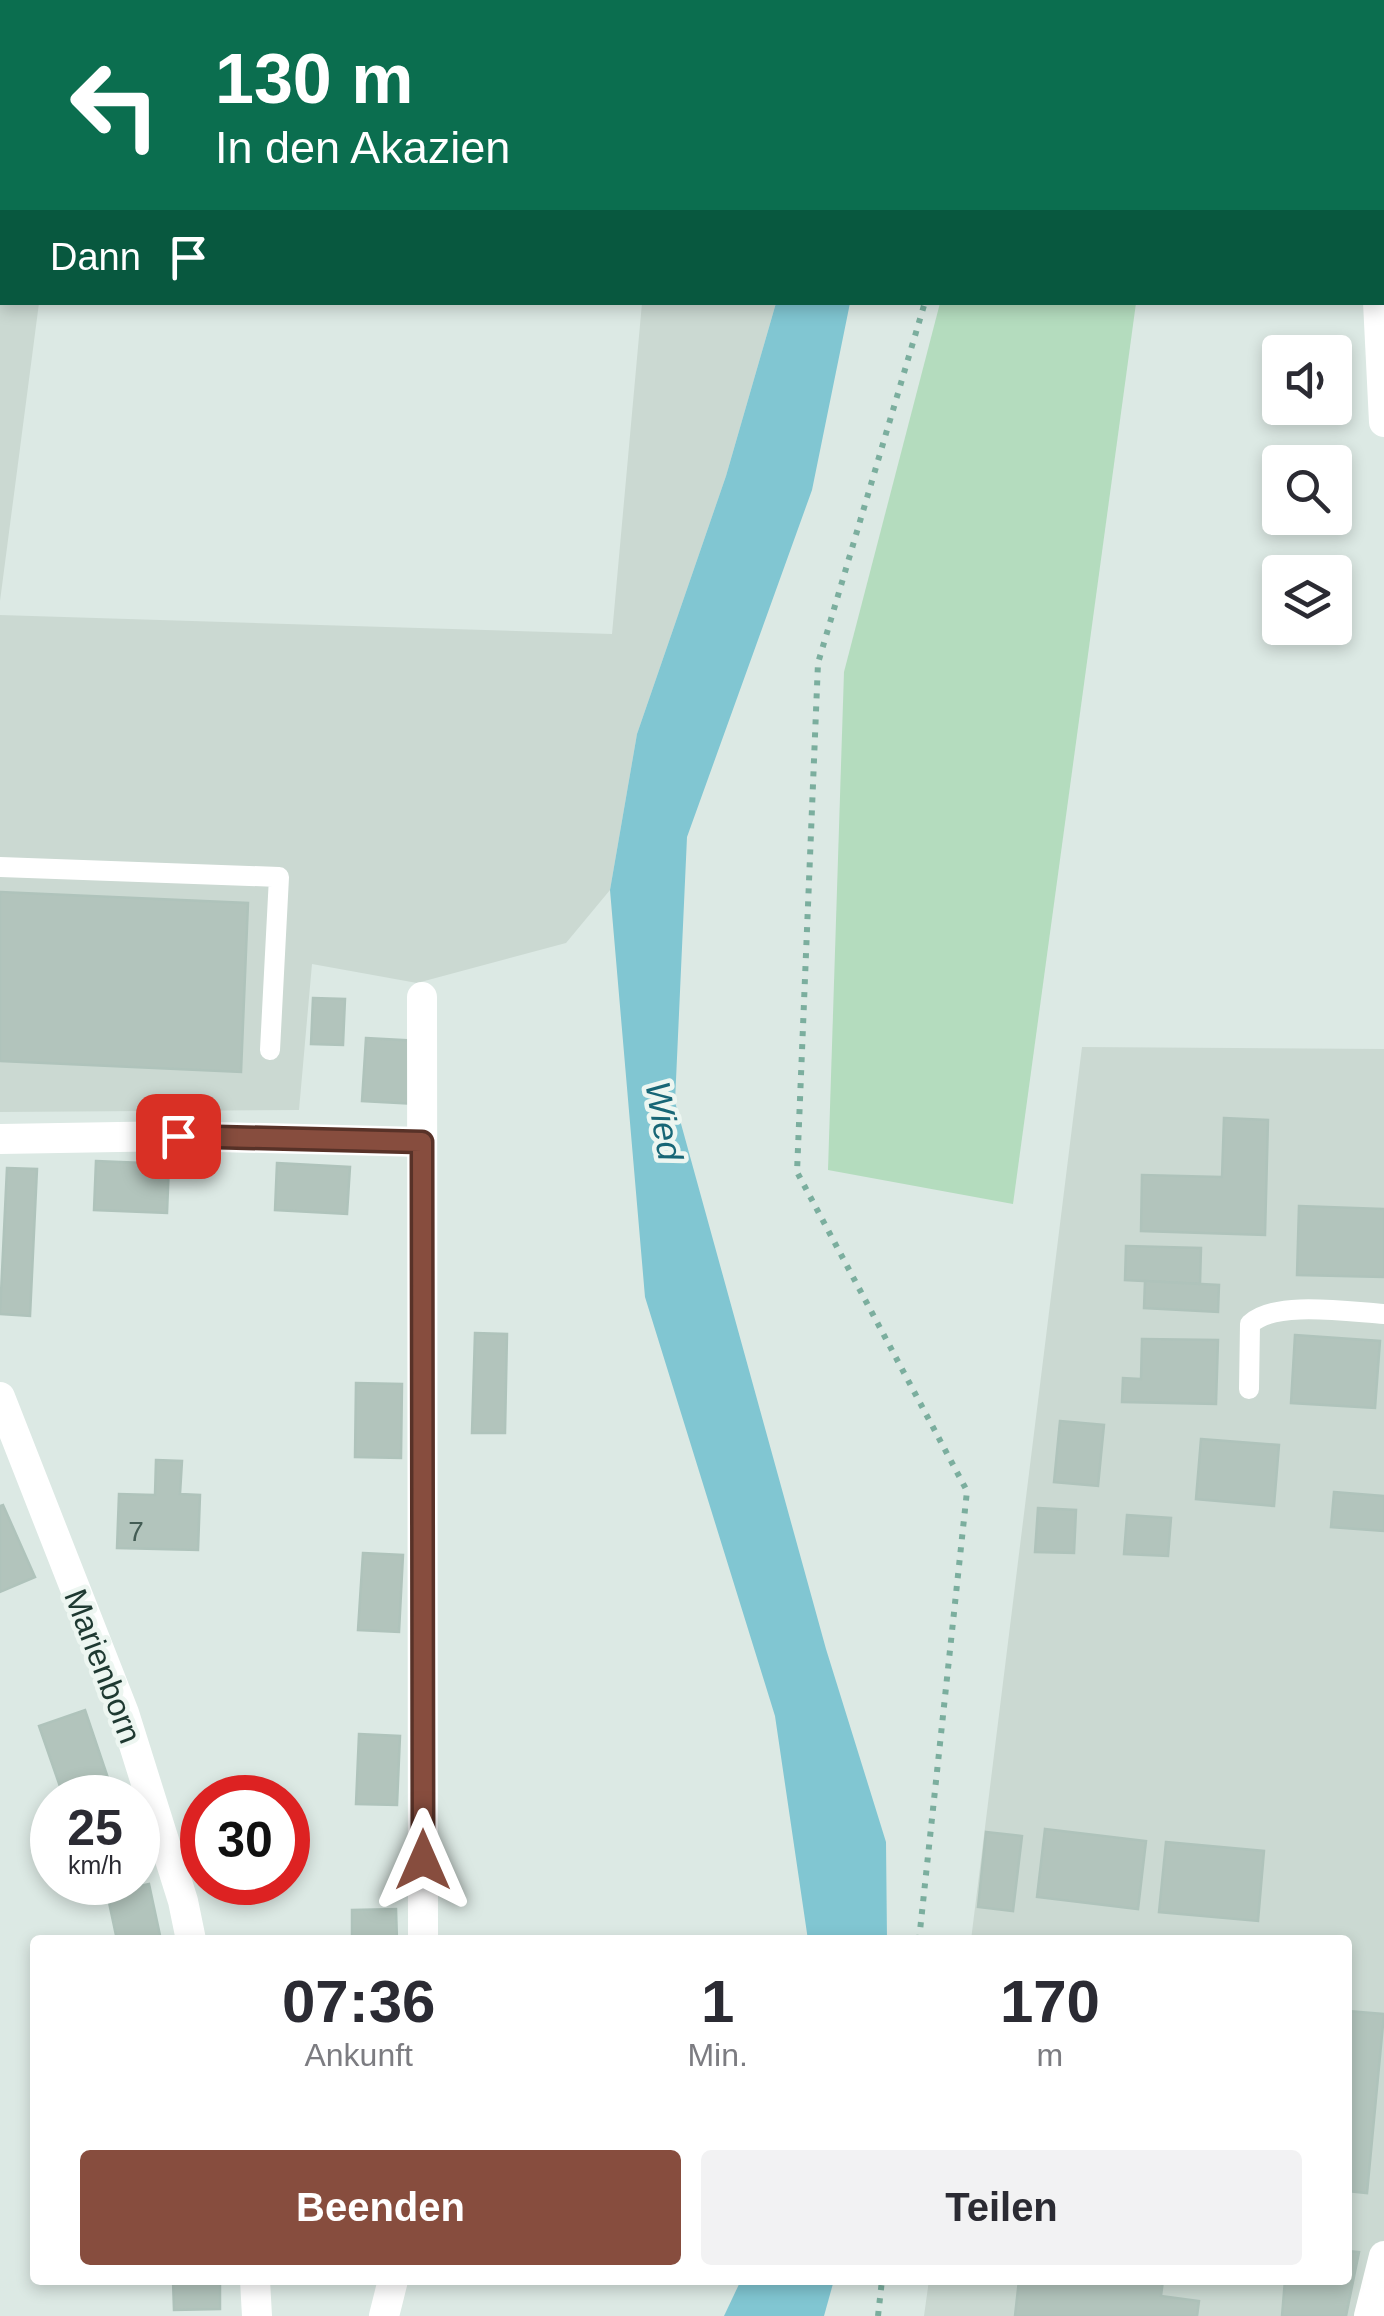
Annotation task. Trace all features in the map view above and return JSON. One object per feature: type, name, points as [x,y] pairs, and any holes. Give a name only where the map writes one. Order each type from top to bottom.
[{"type":"street","points":[[1378,305],[1384,422]]},
{"type":"street","points":[[422,997],[423,1935]]},
{"type":"street","points":[[0,1139],[178,1136],[422,1142]]},
{"type":"street","name":"Marienborn","points":[[0,1397],[124,1713],[183,1901],[190,1935]]},
{"type":"street","points":[[1369,2316],[1384,2256]]},
{"type":"street","points":[[255,2285],[257,2316]]},
{"type":"street","points":[[384,2316],[393,2285]]},
{"type":"lane","points":[[0,867],[279,877],[270,1050]]},
{"type":"lane","points":[[1249,1388],[1250,1324],[1259,1315],[1280,1310],[1384,1314]]},
{"type":"path","points":[[919,1935],[968,1491],[797,1172],[818,664],[923,305]]},
{"type":"path","points":[[878,2316],[881,2285]]},
{"type":"shaded area","points":[[0,305],[39,305],[0,601]]},
{"type":"shaded area","points":[[642,305],[775,305],[726,476],[637,734],[610,890],[566,943],[417,983],[312,964],[299,1110],[0,1112],[0,615],[612,634]]},
{"type":"shaded area","points":[[1082,1047],[1384,1049],[1384,2256],[1369,2316],[924,2316],[928,2285],[1352,2285],[1352,1935],[972,1935]]},
{"type":"green space","points":[[939,305],[1136,305],[1013,1204],[828,1170],[844,672]]},
{"type":"water","name":"Wied","points":[[775,305],[850,305],[812,490],[687,837],[675,1102],[826,1649],[886,1842],[887,1935],[807,1935],[775,1716],[645,1297],[610,890],[637,734],[726,476]]},
{"type":"water","points":[[739,2285],[833,2285],[824,2316],[724,2316]]},
{"type":"building","points":[[0,892],[248,903],[241,1072],[0,1061]]},
{"type":"building","points":[[313,998],[345,999],[343,1045],[311,1044]]},
{"type":"building","points":[[366,1038],[420,1041],[416,1104],[362,1101]]},
{"type":"building","points":[[1224,1118],[1268,1120],[1265,1235],[1141,1231],[1142,1175],[1222,1177]]},
{"type":"building","points":[[96,1161],[169,1164],[167,1213],[94,1210]]},
{"type":"building","points":[[277,1163],[350,1167],[347,1214],[275,1210]]},
{"type":"building","points":[[7,1168],[37,1169],[30,1316],[0,1314]]},
{"type":"building","points":[[1299,1206],[1384,1209],[1384,1277],[1297,1275]]},
{"type":"building","points":[[1126,1246],[1201,1248],[1200,1284],[1125,1280]]},
{"type":"building","points":[[1145,1281],[1219,1285],[1218,1312],[1144,1308]]},
{"type":"building","points":[[475,1333],[507,1334],[505,1433],[472,1433]]},
{"type":"building","points":[[1295,1335],[1380,1341],[1375,1408],[1291,1403]]},
{"type":"building","points":[[1142,1339],[1218,1340],[1216,1404],[1122,1402],[1123,1378],[1141,1379]]},
{"type":"building","points":[[356,1383],[402,1384],[401,1458],[355,1457]]},
{"type":"building","points":[[1060,1421],[1104,1425],[1098,1486],[1054,1482]]},
{"type":"building","points":[[1201,1439],[1279,1445],[1274,1506],[1196,1499]]},
{"type":"building","points":[[156,1460],[182,1461],[180,1494],[200,1495],[198,1550],[117,1548],[119,1494],[155,1495]]},
{"type":"building","points":[[1334,1492],[1384,1496],[1384,1531],[1331,1527]]},
{"type":"building","points":[[3,1505],[35,1577],[0,1592],[0,1506]]},
{"type":"building","points":[[1038,1508],[1076,1510],[1074,1553],[1035,1552]]},
{"type":"building","points":[[1127,1515],[1171,1518],[1168,1556],[1124,1554]]},
{"type":"building","points":[[363,1553],[403,1555],[399,1632],[358,1630]]},
{"type":"building","points":[[85,1710],[107,1775],[56,1775],[39,1726]]},
{"type":"building","points":[[359,1734],[400,1736],[397,1805],[356,1804]]},
{"type":"building","points":[[1045,1829],[1146,1841],[1138,1909],[1037,1897]]},
{"type":"building","points":[[986,1832],[1022,1836],[1013,1911],[978,1907]]},
{"type":"building","points":[[1166,1842],[1264,1851],[1258,1921],[1159,1912]]},
{"type":"building","points":[[110,1905],[154,1905],[160,1935],[116,1935]]},
{"type":"building","points":[[396,1909],[397,1935],[352,1935],[352,1910]]},
{"type":"building","points":[[1352,2011],[1384,2014],[1367,2193],[1352,2191]]},
{"type":"building","points":[[1352,2251],[1359,2252],[1346,2316],[1282,2316],[1285,2285],[1352,2285]]},
{"type":"building","points":[[173,2285],[220,2285],[220,2309],[174,2310]]},
{"type":"building","points":[[1018,2285],[1162,2285],[1161,2296],[1199,2301],[1197,2316],[1015,2316]]},
{"type":"route","points":[[178,1136],[422,1142],[423,1860]]}]
